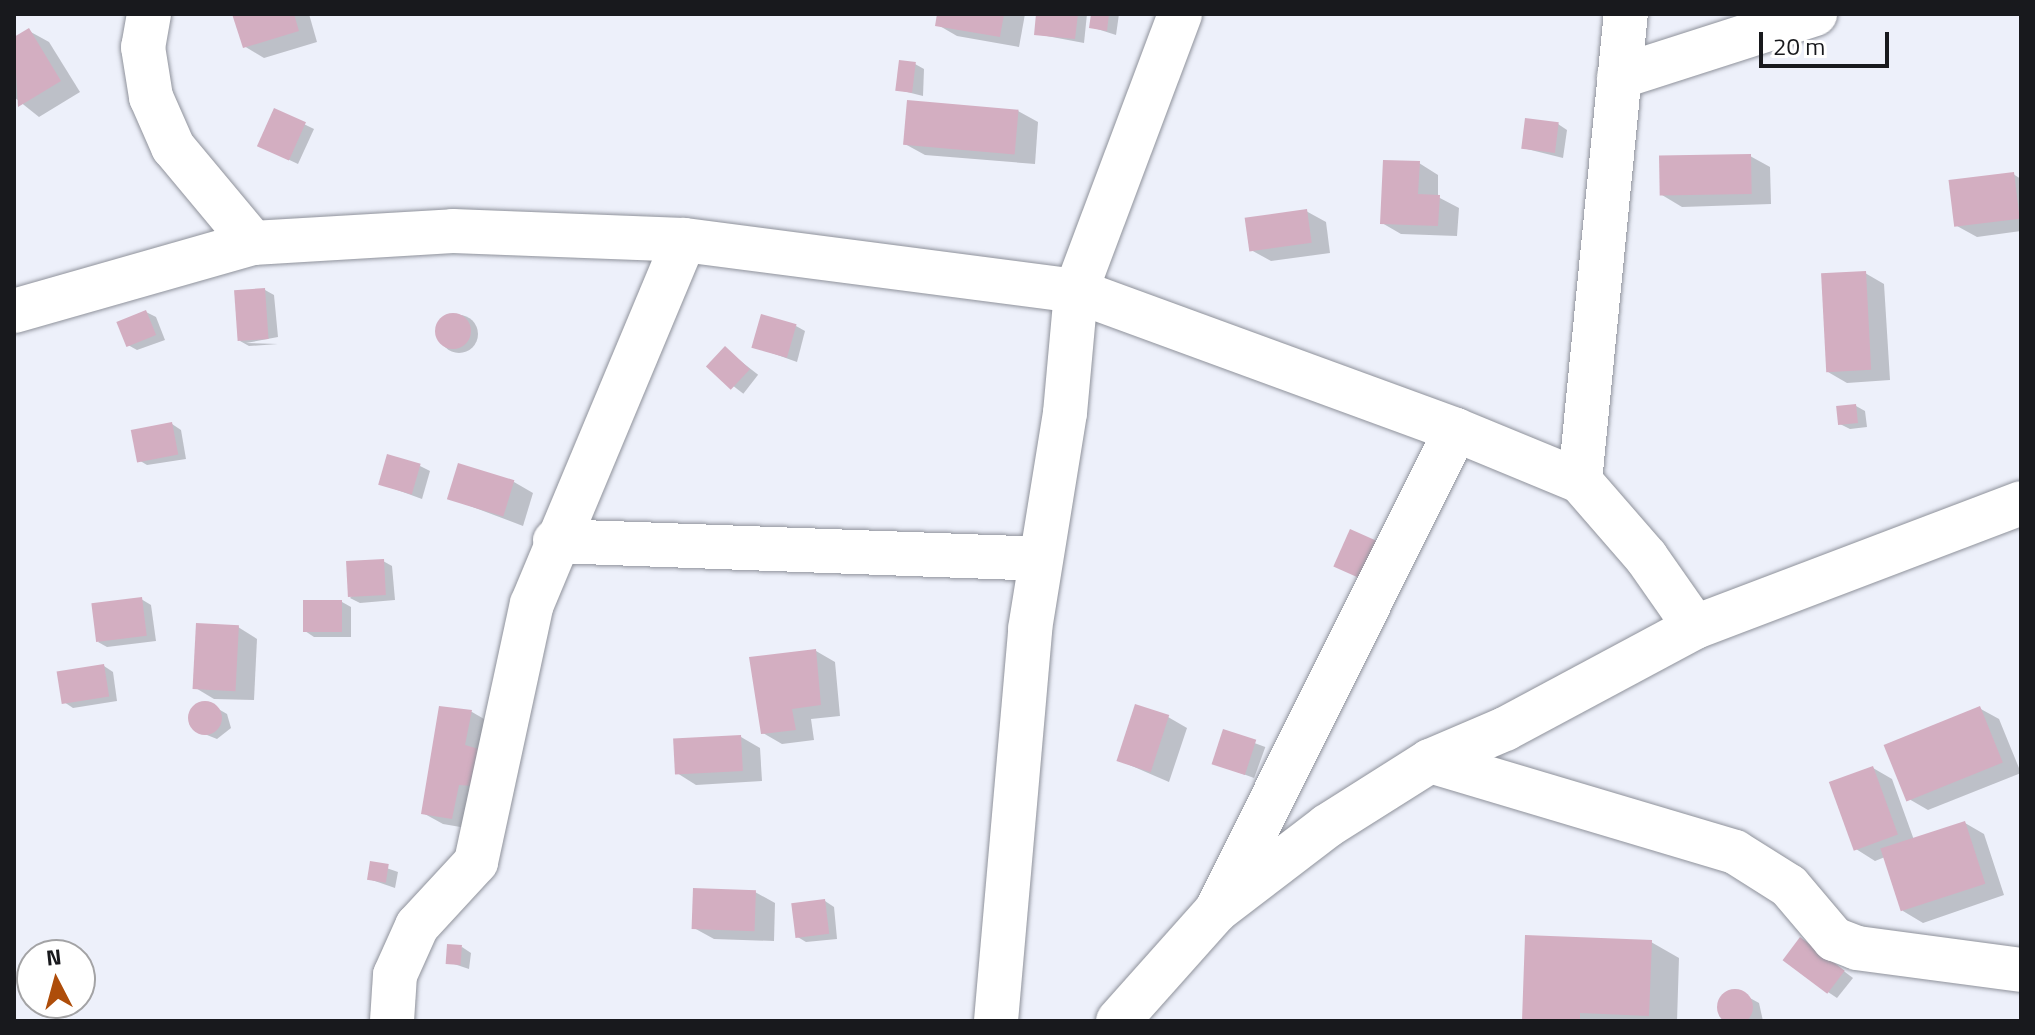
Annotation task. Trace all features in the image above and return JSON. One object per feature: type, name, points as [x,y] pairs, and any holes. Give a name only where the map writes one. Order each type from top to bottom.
[{"type":"street","points":[[149,14],[143,47],[151,97],[173,147],[253,243]]},
{"type":"street","points":[[996,1021],[1038,559],[1065,413],[1076,291],[1180,14]]},
{"type":"street","points":[[1580,481],[1626,14]]},
{"type":"street","points":[[1619,77],[1815,14]]},
{"type":"street","points":[[14,311],[253,243],[453,231],[684,240],[1076,291],[1456,430],[1580,481],[1646,557],[1695,627]]},
{"type":"street","points":[[392,1021],[395,975],[417,926],[476,862],[532,604],[555,541],[684,240]]},
{"type":"street","points":[[1216,911],[1456,430]]},
{"type":"street","points":[[1118,1021],[1216,911],[1327,826],[1430,761],[1505,729],[1695,627],[2021,503]]},
{"type":"street","points":[[555,541],[1038,559]]},
{"type":"street","points":[[1430,761],[1735,852],[1789,886],[1834,939],[1857,948],[2021,970]]},
{"type":"building","points":[[232,14],[294,14],[299,31],[243,48]]},
{"type":"building","points":[[937,14],[1004,14],[1000,37],[935,26]]},
{"type":"building","points":[[1036,14],[1078,14],[1075,39],[1034,35]]},
{"type":"building","points":[[1091,14],[1109,14],[1107,31],[1089,28]]},
{"type":"building","points":[[29,28],[61,81],[18,107],[14,37]]},
{"type":"building","points":[[899,60],[916,62],[912,93],[895,91]]},
{"type":"building","points":[[907,100],[1019,110],[1015,155],[903,145]]},
{"type":"building","points":[[274,108],[306,122],[289,161],[257,146]]},
{"type":"building","points":[[1525,118],[1559,122],[1555,153],[1521,149]]},
{"type":"building","points":[[1751,154],[1752,194],[1660,196],[1659,156]]},
{"type":"building","points":[[1383,160],[1420,161],[1418,194],[1440,195],[1438,226],[1380,224]]},
{"type":"building","points":[[2014,172],[2020,219],[1954,227],[1948,180]]},
{"type":"building","points":[[1307,209],[1312,243],[1249,251],[1245,218]]},
{"type":"building","points":[[1866,271],[1871,370],[1826,372],[1821,273]]},
{"type":"building","points":[[265,288],[269,339],[238,341],[234,290]]},
{"type":"building","points":[[146,310],[156,335],[126,347],[116,322]]},
{"type":"building","points":[[453,313],[466,318],[471,331],[466,344],[453,349],[440,344],[435,331],[440,318]]},
{"type":"building","points":[[761,314],[797,324],[787,358],[751,348]]},
{"type":"building","points":[[725,346],[750,369],[731,390],[706,366]]},
{"type":"building","points":[[1856,404],[1858,423],[1838,425],[1836,406]]},
{"type":"building","points":[[172,422],[178,454],[137,462],[131,430]]},
{"type":"building","points":[[387,454],[421,464],[412,494],[378,485]]},
{"type":"building","points":[[458,463],[514,480],[503,517],[447,499]]},
{"type":"building","points":[[1350,529],[1379,542],[1363,579],[1333,566]]},
{"type":"building","points":[[384,559],[386,595],[348,597],[346,561]]},
{"type":"building","points":[[142,597],[147,636],[96,642],[91,603]]},
{"type":"building","points":[[303,600],[342,600],[342,632],[303,632]]},
{"type":"building","points":[[196,623],[239,625],[235,691],[193,689]]},
{"type":"building","points":[[816,649],[821,705],[792,709],[796,730],[761,734],[749,657]]},
{"type":"building","points":[[104,664],[109,697],[62,704],[57,672]]},
{"type":"building","points":[[205,701],[217,706],[222,718],[217,730],[205,735],[193,730],[188,718],[193,706]]},
{"type":"building","points":[[1135,704],[1169,715],[1151,772],[1116,761]]},
{"type":"building","points":[[439,706],[472,710],[465,745],[482,750],[474,786],[459,785],[452,819],[421,814]]},
{"type":"building","points":[[1980,706],[2003,763],[1906,802],[1884,745]]},
{"type":"building","points":[[1223,729],[1256,740],[1245,775],[1212,764]]},
{"type":"building","points":[[741,735],[743,771],[675,775],[673,739]]},
{"type":"building","points":[[1873,766],[1898,835],[1854,851],[1829,782]]},
{"type":"building","points":[[1965,821],[1985,884],[1901,911],[1880,849]]},
{"type":"building","points":[[370,861],[389,864],[386,883],[367,880]]},
{"type":"building","points":[[693,888],[756,890],[755,931],[692,929]]},
{"type":"building","points":[[825,899],[829,934],[796,938],[791,903]]},
{"type":"building","points":[[1525,935],[1652,940],[1649,1016],[1580,1013],[1580,1021],[1522,1021]]},
{"type":"building","points":[[1800,937],[1845,971],[1827,994],[1783,960]]},
{"type":"building","points":[[447,944],[462,945],[461,965],[446,964]]},
{"type":"building","points":[[1735,989],[1748,994],[1753,1007],[1748,1020],[1735,1025],[1722,1020],[1717,1007],[1722,994]]}]
